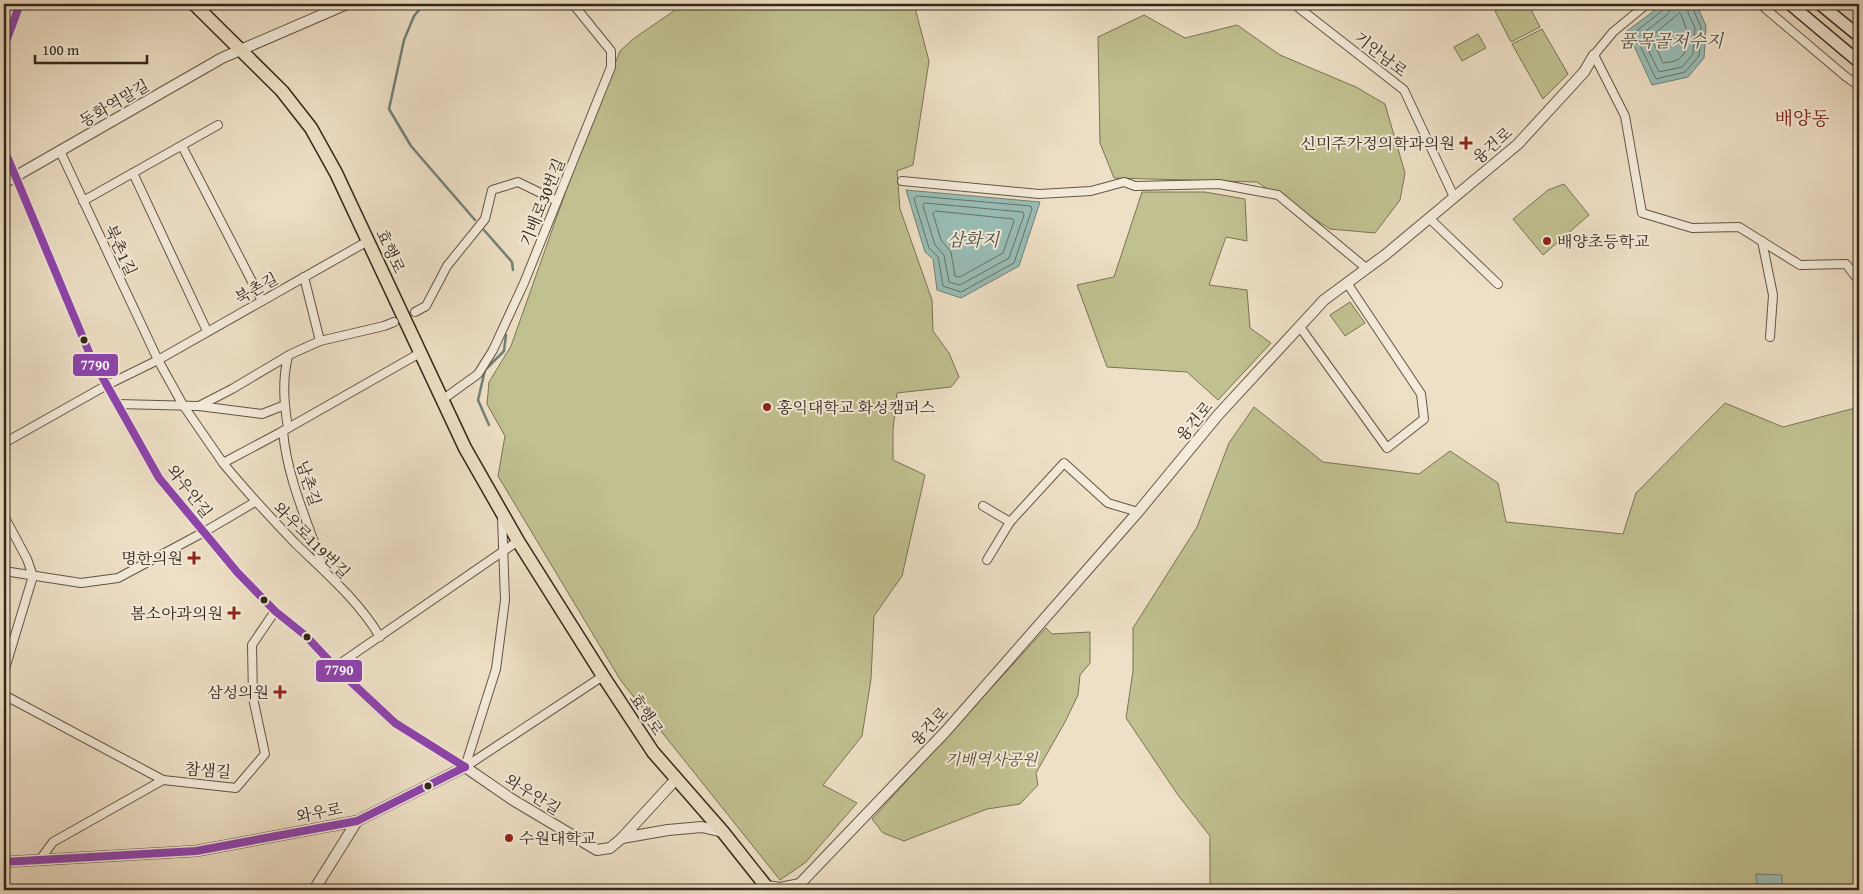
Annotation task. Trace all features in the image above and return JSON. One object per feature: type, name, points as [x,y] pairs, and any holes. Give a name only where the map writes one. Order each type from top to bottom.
[{"type":"main road","name":"효행로","points":[[194,4],[282,91],[311,128],[336,172],[465,448],[518,541],[653,752],[723,832],[768,888]]},
{"type":"main road","points":[[1790,4],[1859,62]]},
{"type":"main road","points":[[1820,4],[1859,36]]},
{"type":"street","points":[[4,47],[20,4]]},
{"type":"street","name":"기배로30번길","points":[[442,400],[478,374],[492,350],[524,284],[612,67],[611,51],[573,4]]},
{"type":"street","name":"기안남로","points":[[1296,4],[1404,90],[1454,198]]},
{"type":"street","name":"융건로","points":[[797,887],[946,731],[1138,512],[1218,415],[1324,300],[1454,198],[1518,144],[1584,72],[1594,55],[1613,32],[1647,4]]},
{"type":"street","points":[[1760,4],[1859,86]]},
{"type":"street","name":"동화역말길","points":[[4,183],[240,50],[340,5]]},
{"type":"street","points":[[1594,55],[1625,116],[1642,213],[1692,228],[1739,227],[1800,265],[1846,264],[1859,281]]},
{"type":"street","points":[[83,201],[218,125]]},
{"type":"street","points":[[182,146],[262,301]]},
{"type":"street","name":"와우안길","points":[[4,149],[91,358],[159,478],[238,572],[275,611],[306,636],[394,723],[465,767],[513,800],[598,850],[610,848],[622,838],[676,779]]},
{"type":"street","name":"북촌1길","points":[[60,151],[158,360]]},
{"type":"street","points":[[133,173],[207,331]]},
{"type":"street","points":[[902,181],[1039,194],[1091,191],[1124,182],[1135,186],[1219,184],[1278,196],[1366,268]]},
{"type":"street","points":[[415,312],[426,306],[447,266],[485,219],[492,190],[518,182],[557,201]]},
{"type":"street","points":[[1429,218],[1498,284]]},
{"type":"street","name":"북촌길","points":[[4,443],[107,385],[158,360],[368,241]]},
{"type":"street","points":[[1762,241],[1773,295],[1770,337]]},
{"type":"street","points":[[304,277],[320,341]]},
{"type":"street","points":[[1300,327],[1387,448],[1424,419],[1421,394],[1347,283]]},
{"type":"street","points":[[199,406],[288,356],[320,341],[394,322]]},
{"type":"street","points":[[223,463],[286,430],[420,353]]},
{"type":"street","name":"남촌길","points":[[288,356],[284,372],[285,451],[291,474],[325,571]]},
{"type":"street","name":"와우로119번길","points":[[158,360],[183,405],[223,463],[255,502],[325,571],[356,605],[380,637]]},
{"type":"street","points":[[117,404],[199,406],[262,414],[285,405]]},
{"type":"street","points":[[987,560],[1010,522],[1064,463],[1108,503],[1138,512]]},
{"type":"street","points":[[4,571],[81,583],[118,578],[255,502]]},
{"type":"street","points":[[983,506],[1010,522]]},
{"type":"street","points":[[465,767],[496,669],[505,600],[502,512]]},
{"type":"street","points":[[4,516],[27,559],[33,576],[4,672]]},
{"type":"street","points":[[336,667],[518,541]]},
{"type":"street","name":"참샘길","points":[[4,696],[163,780],[236,788],[265,754],[253,698],[252,645],[275,611]]},
{"type":"street","name":"와우로","points":[[4,862],[196,851],[357,820],[465,767],[603,676]]},
{"type":"street","points":[[39,861],[52,842],[163,780]]},
{"type":"street","points":[[314,890],[357,820]]},
{"type":"street","points":[[622,838],[668,830],[702,827],[723,832]]},
{"type":"street","points":[[4,885],[6,890]]},
{"type":"street","points":[[768,888],[797,887]]},
{"type":"green space","points":[[684,4],[914,4],[929,61],[913,165],[897,171],[900,209],[932,300],[933,331],[949,353],[959,377],[951,387],[897,393],[893,430],[893,460],[925,475],[902,576],[874,616],[871,679],[862,736],[823,785],[857,803],[806,862],[780,880],[621,681],[498,476],[505,436],[487,404],[489,382],[511,346],[573,171],[620,51],[633,39]]},
{"type":"green space","points":[[1509,4],[1528,4],[1540,27],[1511,42],[1495,11]]},
{"type":"green space","points":[[1144,15],[1185,38],[1237,25],[1280,55],[1356,87],[1385,104],[1405,173],[1400,200],[1375,233],[1330,229],[1257,182],[1114,178],[1100,143],[1098,37]]},
{"type":"green space","points":[[1542,29],[1568,74],[1543,99],[1512,44]]},
{"type":"green space","points":[[1478,34],[1486,48],[1462,61],[1454,47]]},
{"type":"green space","points":[[1564,184],[1589,215],[1543,255],[1513,219],[1548,190]]},
{"type":"green space","points":[[1142,192],[1205,192],[1245,199],[1247,241],[1226,237],[1209,285],[1247,290],[1250,328],[1271,343],[1218,400],[1187,372],[1107,367],[1077,285],[1114,277]]},
{"type":"green space","points":[[1350,302],[1365,323],[1345,336],[1330,315]]},
{"type":"green space","points":[[1725,403],[1783,427],[1859,407],[1859,890],[1210,890],[1210,836],[1178,795],[1126,718],[1133,671],[1133,628],[1197,527],[1229,443],[1254,407],[1323,462],[1419,474],[1450,451],[1498,483],[1506,522],[1623,534],[1636,493]]},
{"type":"green space","name":"기배역사공원","points":[[1046,628],[1052,634],[1090,632],[1090,663],[1080,675],[1078,695],[1036,773],[1038,785],[1020,804],[987,809],[904,841],[883,833],[872,819]]},
{"type":"water","name":"품목골저수지","points":[[1663,4],[1700,4],[1699,10],[1706,26],[1704,58],[1688,77],[1652,85],[1627,31]]},
{"type":"water","name":"삼화지","points":[[906,190],[1040,202],[1019,266],[961,298],[937,290],[933,259],[925,252]]},
{"type":"water","points":[[1756,874],[1782,875],[1782,886],[1757,885]]},
{"type":"waterway","points":[[424,4],[414,16],[404,40],[389,109],[411,146],[475,220]]},
{"type":"waterway","points":[[484,230],[512,262],[513,270]]},
{"type":"waterway","points":[[489,425],[478,400],[485,370],[504,351],[506,335]]},
{"type":"transit line","name":"7790","points":[[4,47],[20,4]]},
{"type":"transit line","name":"7790","points":[[4,149],[91,357],[159,478],[237,572],[275,611],[306,636],[335,667],[395,723],[465,767]]},
{"type":"transit line","name":"7790","points":[[4,862],[196,851],[357,821],[465,767]]},
{"type":"place","name":"신미주가정의학과의원","points":[[1466,143]]},
{"type":"place","name":"배양초등학교","points":[[1547,241]]},
{"type":"place","name":"홍익대학교 화성캠퍼스","points":[[767,407]]},
{"type":"place","name":"명한의원","points":[[194,558]]},
{"type":"place","name":"봄소아과의원","points":[[234,613]]},
{"type":"place","name":"삼성의원","points":[[280,692]]},
{"type":"place","name":"수원대학교","points":[[509,838]]},
{"type":"district","name":"배양동","points":[[1802,118]]}]
